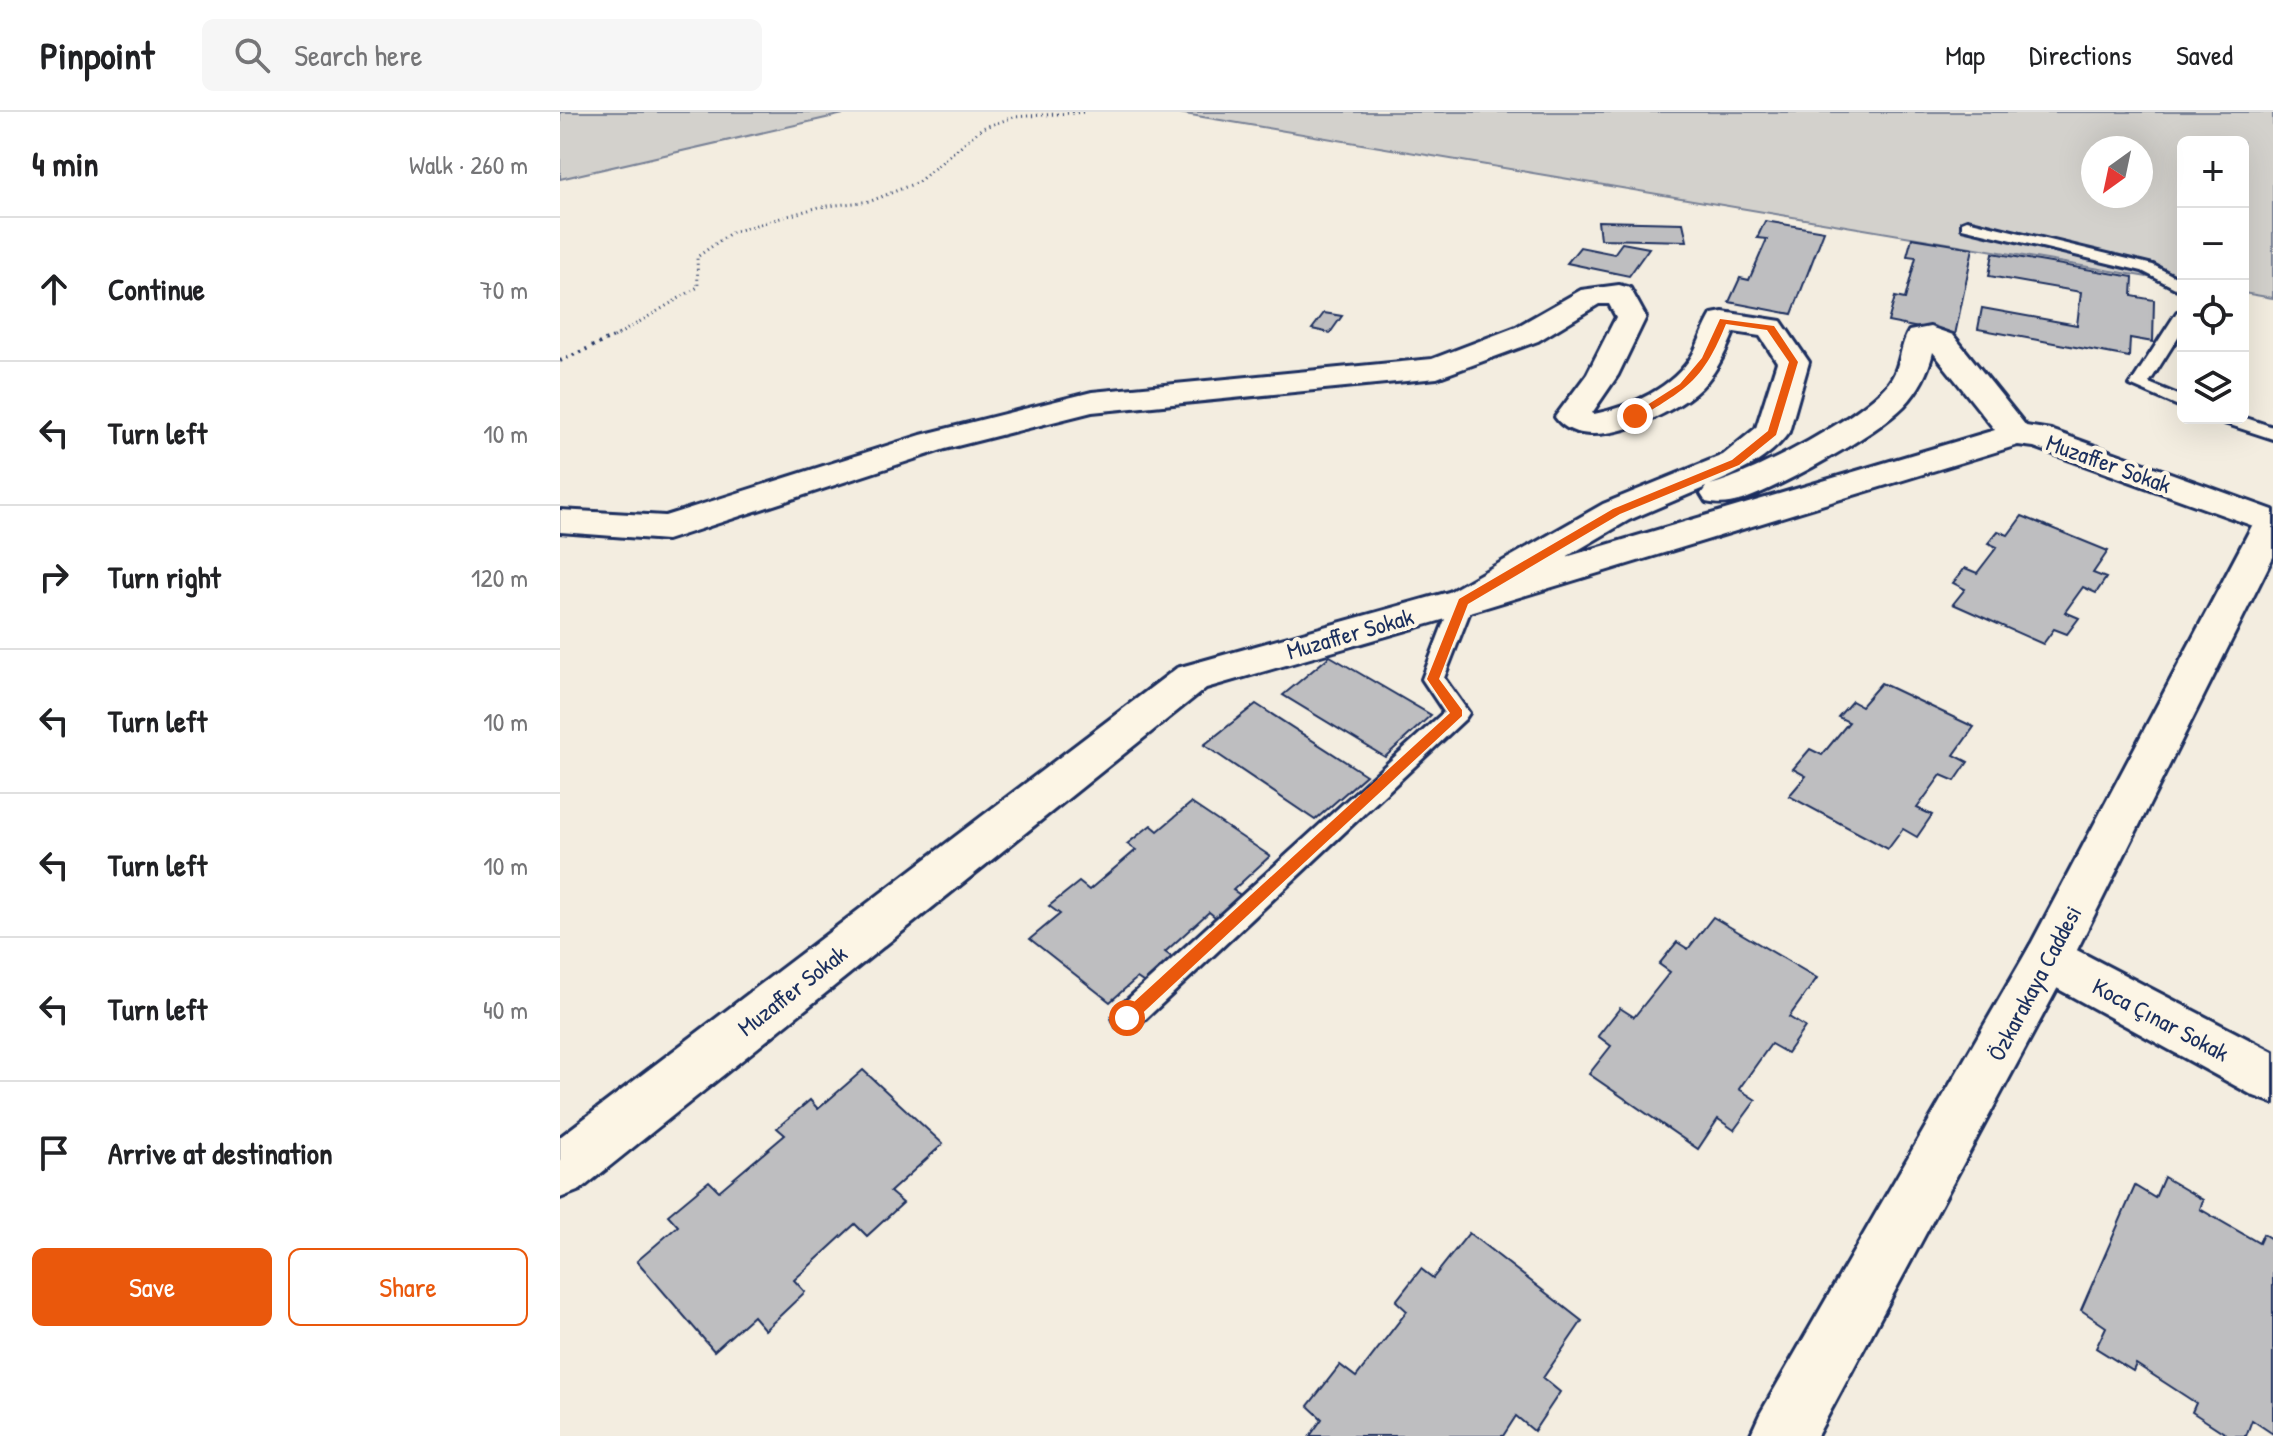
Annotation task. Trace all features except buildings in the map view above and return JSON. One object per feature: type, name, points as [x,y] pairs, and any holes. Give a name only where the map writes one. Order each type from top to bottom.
[{"type":"street","points":[[560,521],[667,528],[933,442],[1092,402],[1437,368],[1527,334],[1592,296],[1619,294],[1631,317],[1602,375],[1572,417],[1591,425],[1635,416],[1684,386],[1707,359],[1723,321],[1770,328],[1793,362],[1772,432],[1735,462],[1616,512],[1463,601]]},
{"type":"street","points":[[1616,512],[1731,492],[1801,458],[1889,402],[1905,384],[1918,353],[1920,338],[1930,336],[1942,342],[2016,435]]},
{"type":"street","name":"Muzaffer Sokak","points":[[560,1171],[1192,678],[1463,601],[2016,435],[2039,437],[2273,519]]},
{"type":"street","name":"Özkarakaya Caddesi","points":[[1782,1436],[2048,959],[2273,519]]},
{"type":"street","name":"Koca Çınar Sokak","points":[[2048,959],[2273,1079]]},
{"type":"lane","points":[[1967,225],[2147,268],[2177,284]]},
{"type":"lane","points":[[2177,325],[2139,385],[2177,401]]},
{"type":"lane","points":[[2245,424],[2273,433]]},
{"type":"lane","points":[[1127,1018],[1457,713],[1433,679],[1463,601]]},
{"type":"path","points":[[560,361],[602,344],[668,308],[698,287],[697,257],[732,232],[819,207],[871,201],[918,182],[982,128],[1014,117],[1086,112]]},
{"type":"shaded area","points":[[560,112],[852,112],[560,179]]},
{"type":"shaded area","points":[[1173,112],[2273,112],[2273,298],[2249,294],[2249,136],[2177,136],[2177,282]]},
{"type":"route","points":[[1127,1018],[1457,713],[1433,679],[1463,601],[1616,512],[1735,462],[1772,432],[1793,362],[1770,328],[1723,321],[1707,359],[1684,386],[1635,416]]}]
